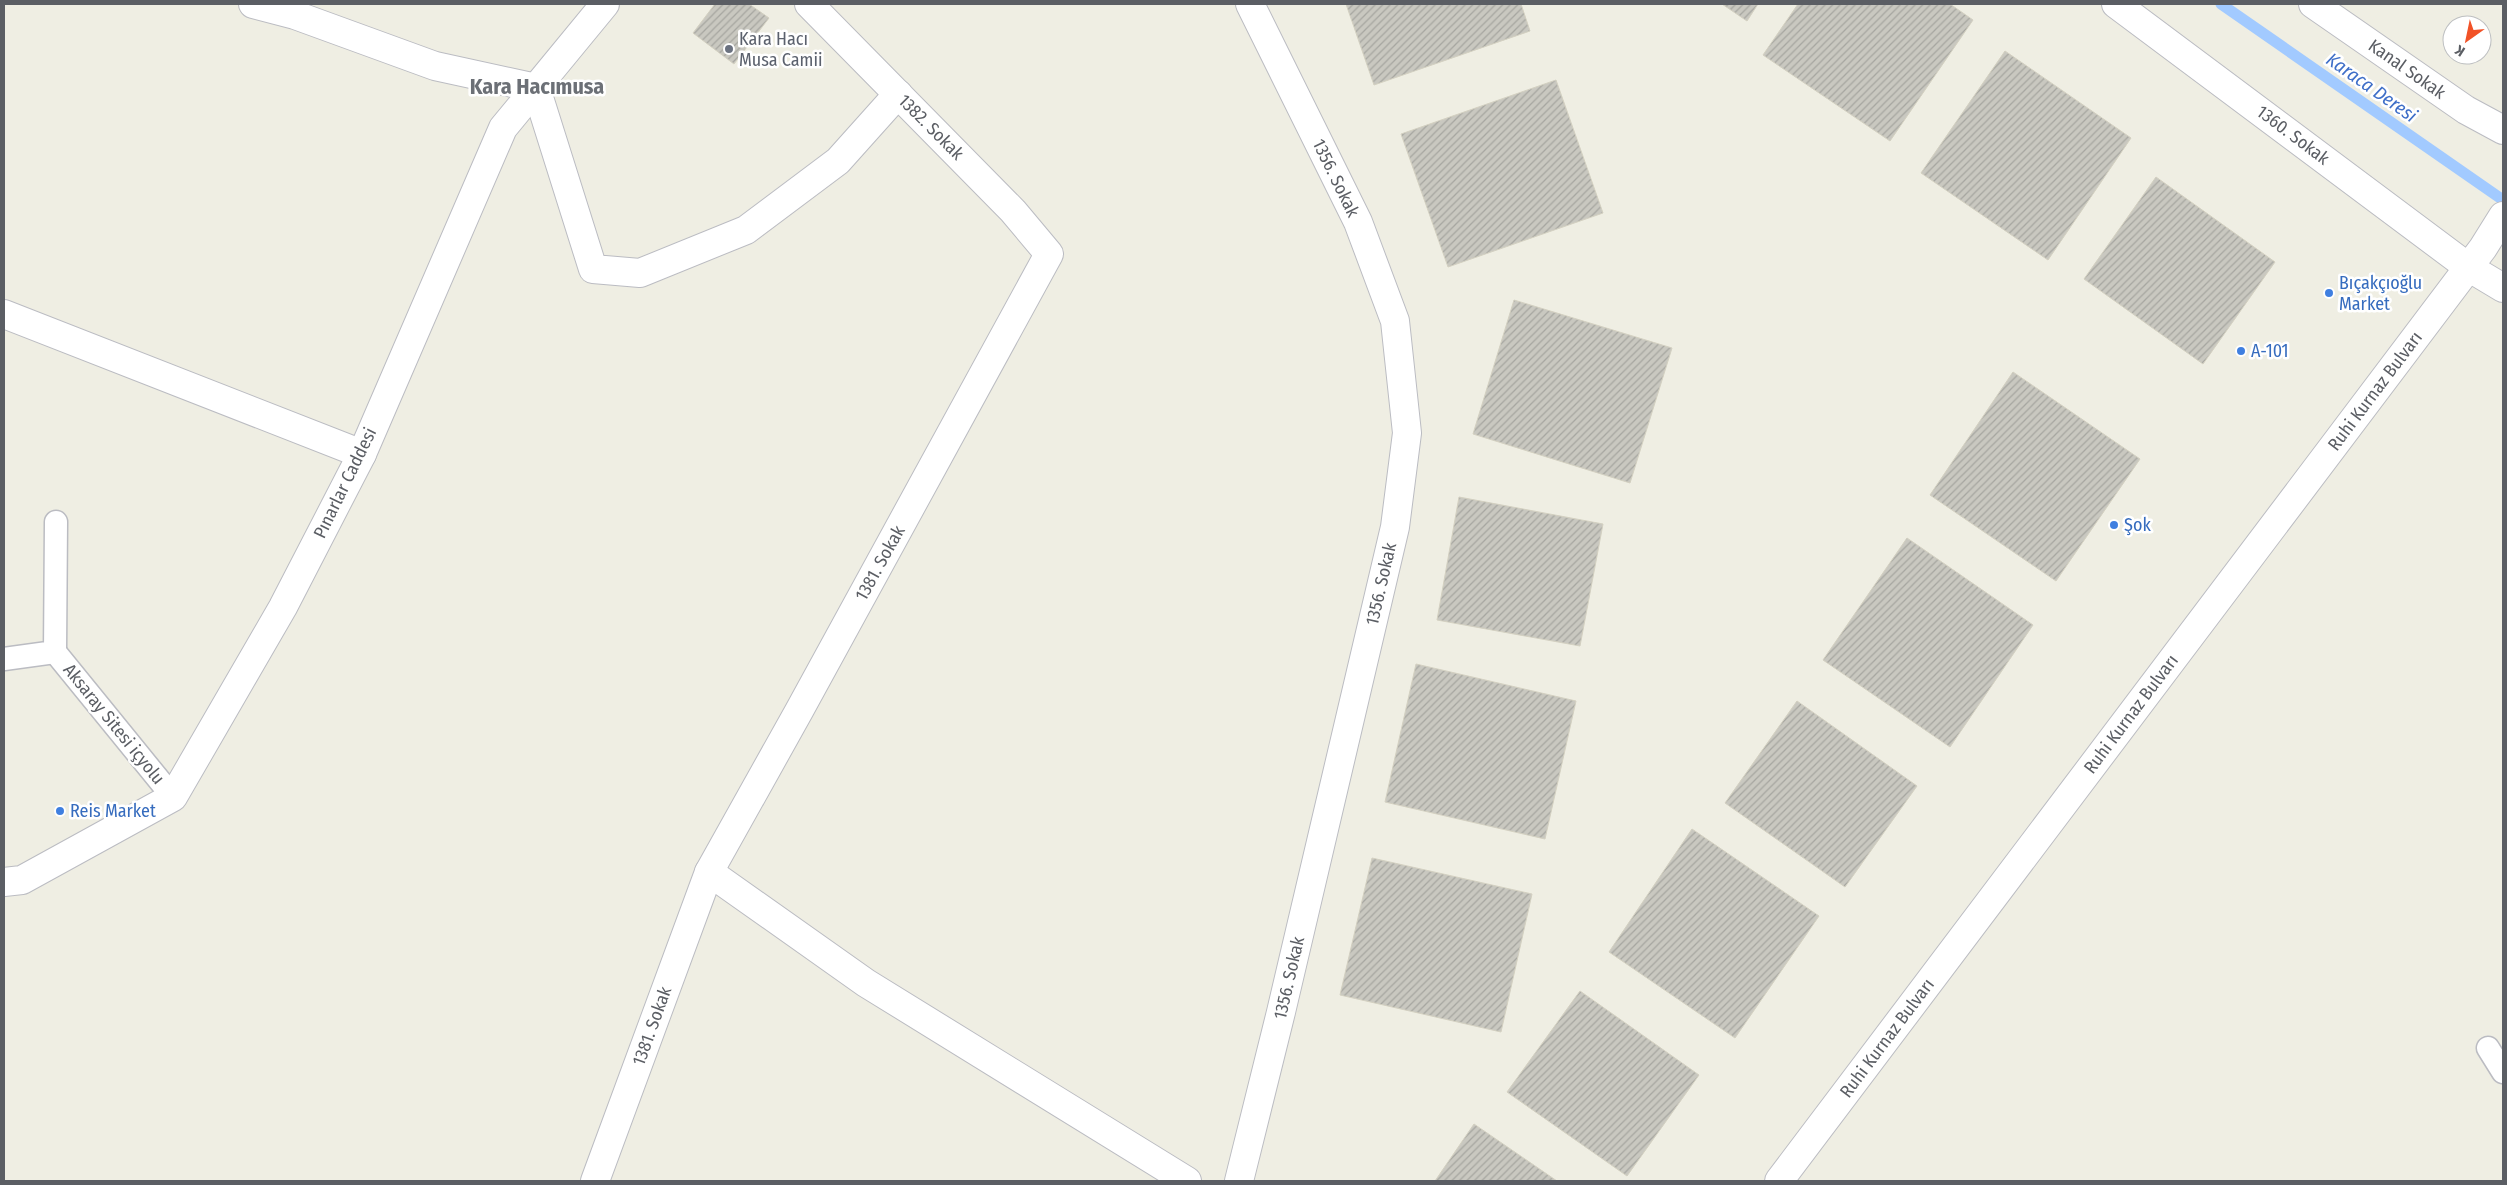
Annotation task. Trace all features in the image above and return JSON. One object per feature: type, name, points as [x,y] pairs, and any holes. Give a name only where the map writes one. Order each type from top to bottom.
[{"type":"street","points":[[253,4],[295,16],[434,66],[536,88],[593,269],[640,273],[746,230],[838,161],[898,94]]},
{"type":"street","name":"Pınarlar Caddesi","points":[[173,796],[283,607],[362,454],[503,128],[605,4]]},
{"type":"street","name":"1382. Sokak","points":[[809,4],[1013,211],[1048,254]]},
{"type":"street","name":"1356. Sokak","points":[[1238,1181],[1281,1012],[1395,526],[1407,433],[1394,321],[1358,222],[1250,4]]},
{"type":"street","name":"1360. Sokak","points":[[2116,4],[2475,258],[2503,288]]},
{"type":"street","name":"Kanal Sokak","points":[[2313,4],[2466,110],[2503,130]]},
{"type":"street","name":"Ruhi Kurnaz Bulvarı","points":[[1779,1181],[2475,258],[2503,216]]},
{"type":"street","name":"1381. Sokak","points":[[595,1181],[709,872],[1048,254]]},
{"type":"street","points":[[4,314],[362,454]]},
{"type":"street","points":[[4,882],[22,880],[173,796]]},
{"type":"street","points":[[709,872],[866,983],[1187,1181]]},
{"type":"lane","name":"Aksaray Sitesi içyolu","points":[[56,522],[55,652],[173,796]]},
{"type":"lane","name":"Aksaray Sitesi içyolu","points":[[4,659],[55,652]]},
{"type":"lane","points":[[2488,1048],[2503,1072]]},
{"type":"building","name":"Kara Hacı Musa Camii","points":[[715,4],[749,4],[769,18],[734,64],[693,33]]},
{"type":"building","points":[[1346,4],[1521,4],[1530,31],[1374,85]]},
{"type":"building","points":[[1722,4],[1758,4],[1747,21]]},
{"type":"building","points":[[1798,4],[1950,4],[1973,20],[1890,141],[1763,55]]},
{"type":"building","points":[[2005,51],[2131,138],[2048,260],[1921,173]]},
{"type":"building","points":[[1556,80],[1603,213],[1448,267],[1401,134]]},
{"type":"building","points":[[2156,177],[2275,262],[2203,364],[2084,279]]},
{"type":"building","points":[[1514,300],[1672,348],[1630,483],[1473,434]]},
{"type":"building","points":[[2013,372],[2140,459],[2056,581],[1930,495]]},
{"type":"building","points":[[1459,497],[1603,524],[1580,646],[1437,620]]},
{"type":"building","points":[[1907,538],[2033,625],[1950,747],[1823,660]]},
{"type":"building","points":[[1416,664],[1576,701],[1545,839],[1385,802]]},
{"type":"building","points":[[1797,701],[1917,786],[1845,887],[1725,803]]},
{"type":"building","points":[[1692,829],[1819,916],[1735,1038],[1609,952]]},
{"type":"building","points":[[1372,858],[1532,894],[1501,1032],[1340,995]]},
{"type":"building","points":[[1580,991],[1699,1075],[1627,1176],[1507,1092]]},
{"type":"building","points":[[1474,1124],[1557,1181],[1435,1181]]},
{"type":"waterway","name":"Karaca Deresi","points":[[2221,4],[2503,200]]},
{"type":"place","name":"Kara Hacı Musa Camii","points":[[729,49]]},
{"type":"place","name":"Bıçakçıoğlu Market","points":[[2329,293]]},
{"type":"place","name":"A-101","points":[[2241,351]]},
{"type":"place","name":"Şok","points":[[2114,525]]},
{"type":"place","name":"Reis Market","points":[[60,811]]},
{"type":"district","name":"Kara Hacımusa","points":[[537,86]]}]
